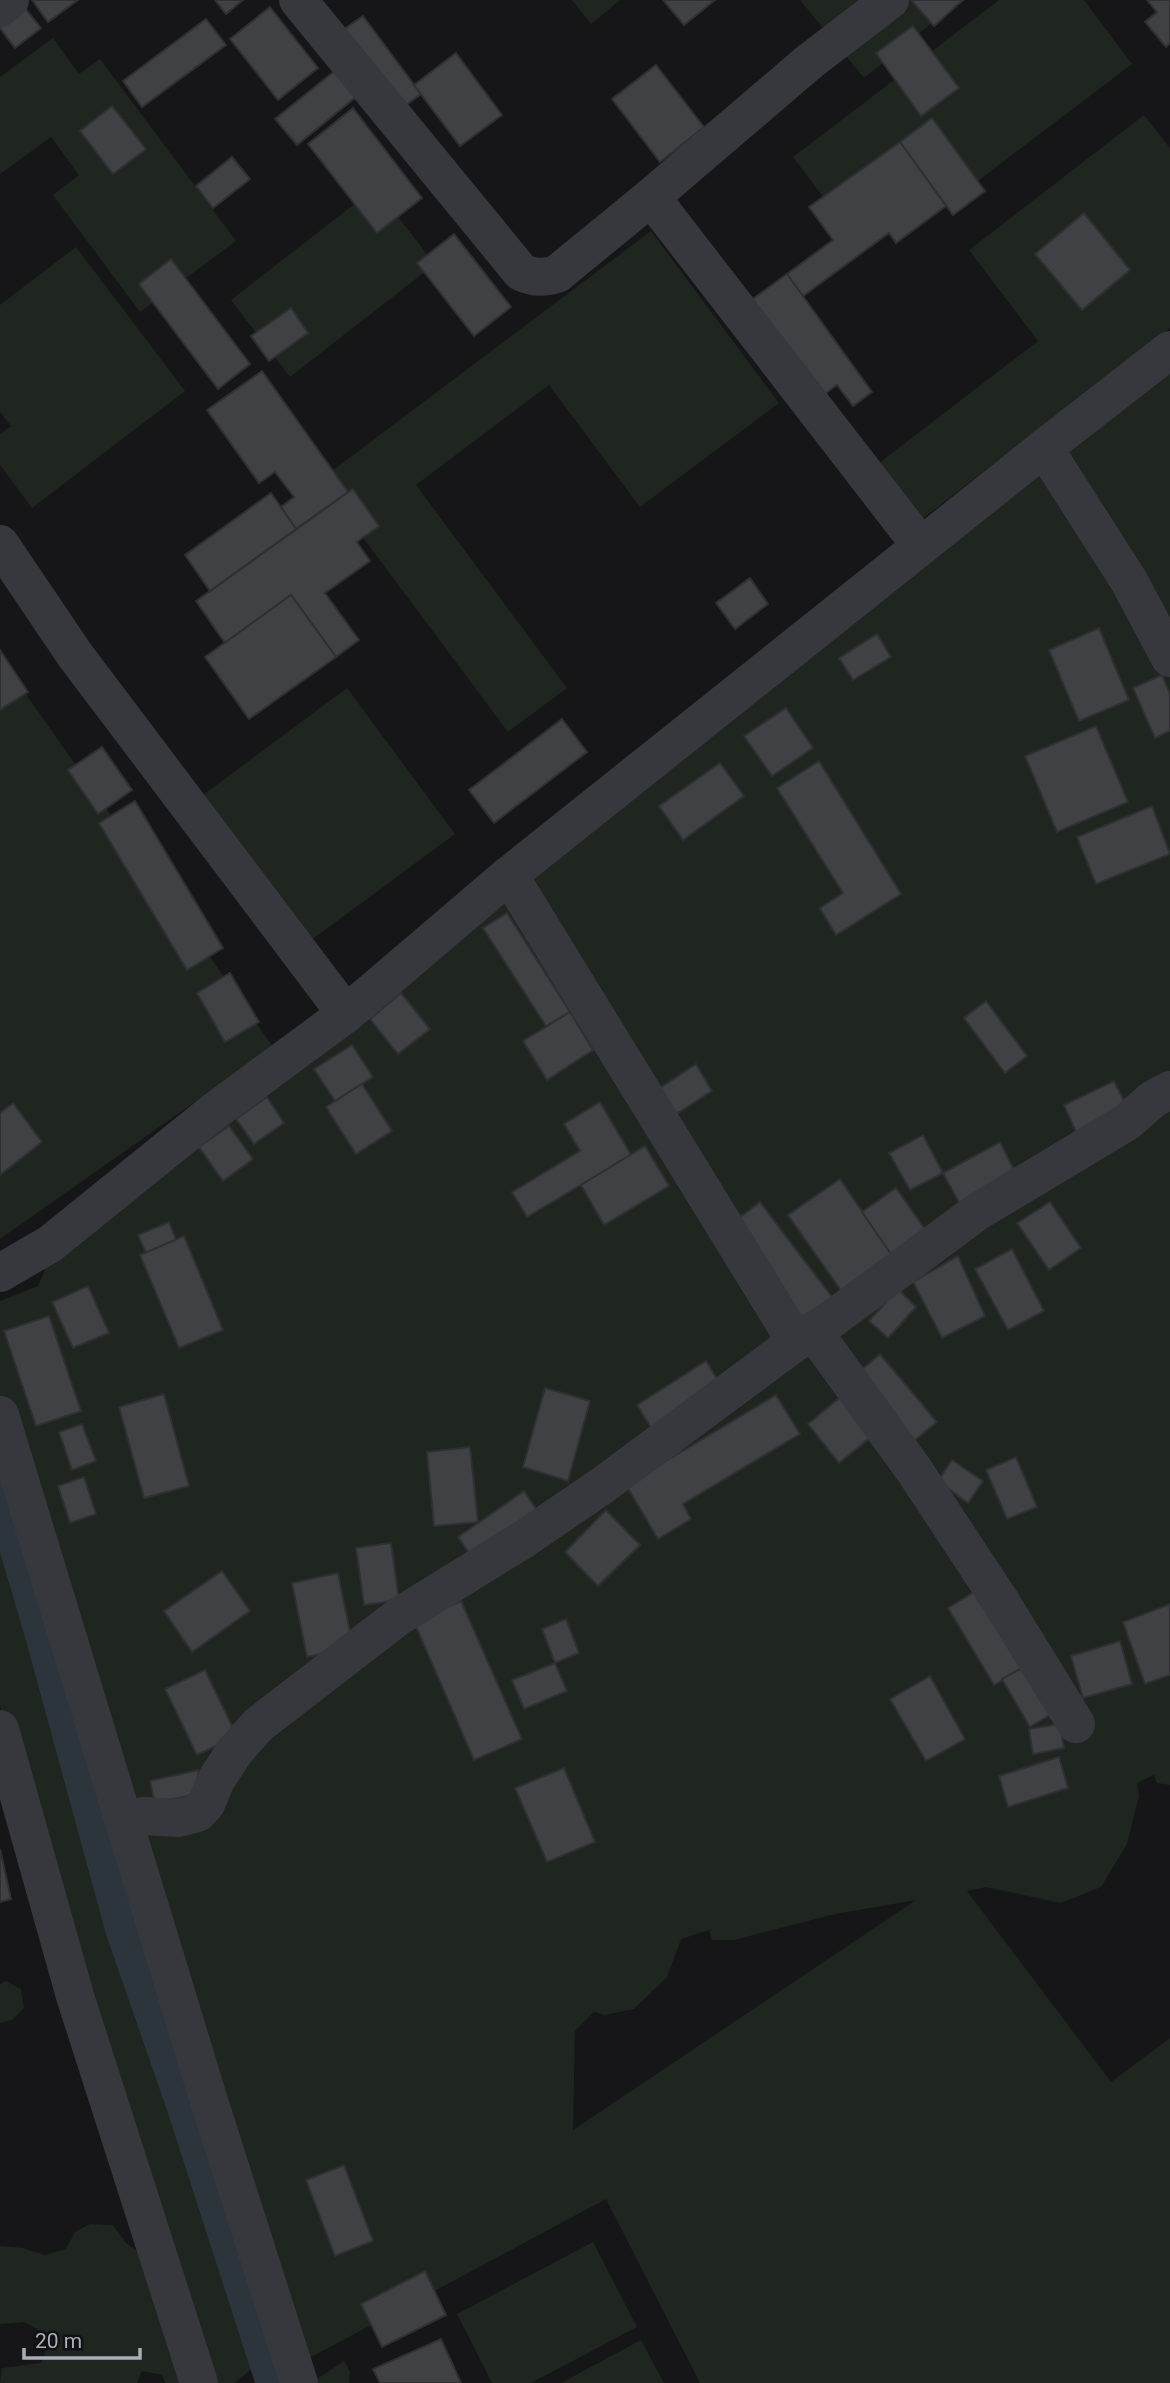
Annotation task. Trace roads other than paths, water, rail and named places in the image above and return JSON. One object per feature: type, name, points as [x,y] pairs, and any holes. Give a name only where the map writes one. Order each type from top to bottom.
[{"type":"street","points":[[0,8],[10,0]]},
{"type":"street","points":[[298,0],[521,272],[532,277],[557,274],[809,62],[890,0]]},
{"type":"street","points":[[651,197],[921,546]]},
{"type":"street","points":[[0,1273],[50,1244],[212,1113],[345,1014],[509,874],[1170,350]]},
{"type":"street","points":[[1044,448],[1129,581],[1170,658]]},
{"type":"street","points":[[0,544],[75,655],[345,1014]]},
{"type":"street","points":[[509,874],[804,1336],[914,1470],[1001,1602],[1076,1724]]},
{"type":"street","points":[[143,1816],[180,1818],[198,1813],[206,1804],[216,1780],[235,1751],[269,1716],[398,1617],[524,1539],[603,1485],[977,1212],[1126,1122],[1153,1099],[1170,1090]]},
{"type":"street","points":[[0,1415],[209,2101],[299,2383]]},
{"type":"street","points":[[0,1729],[75,1996],[199,2383]]},
{"type":"waterway","points":[[0,1481],[125,1928],[186,2104],[276,2383]]}]
